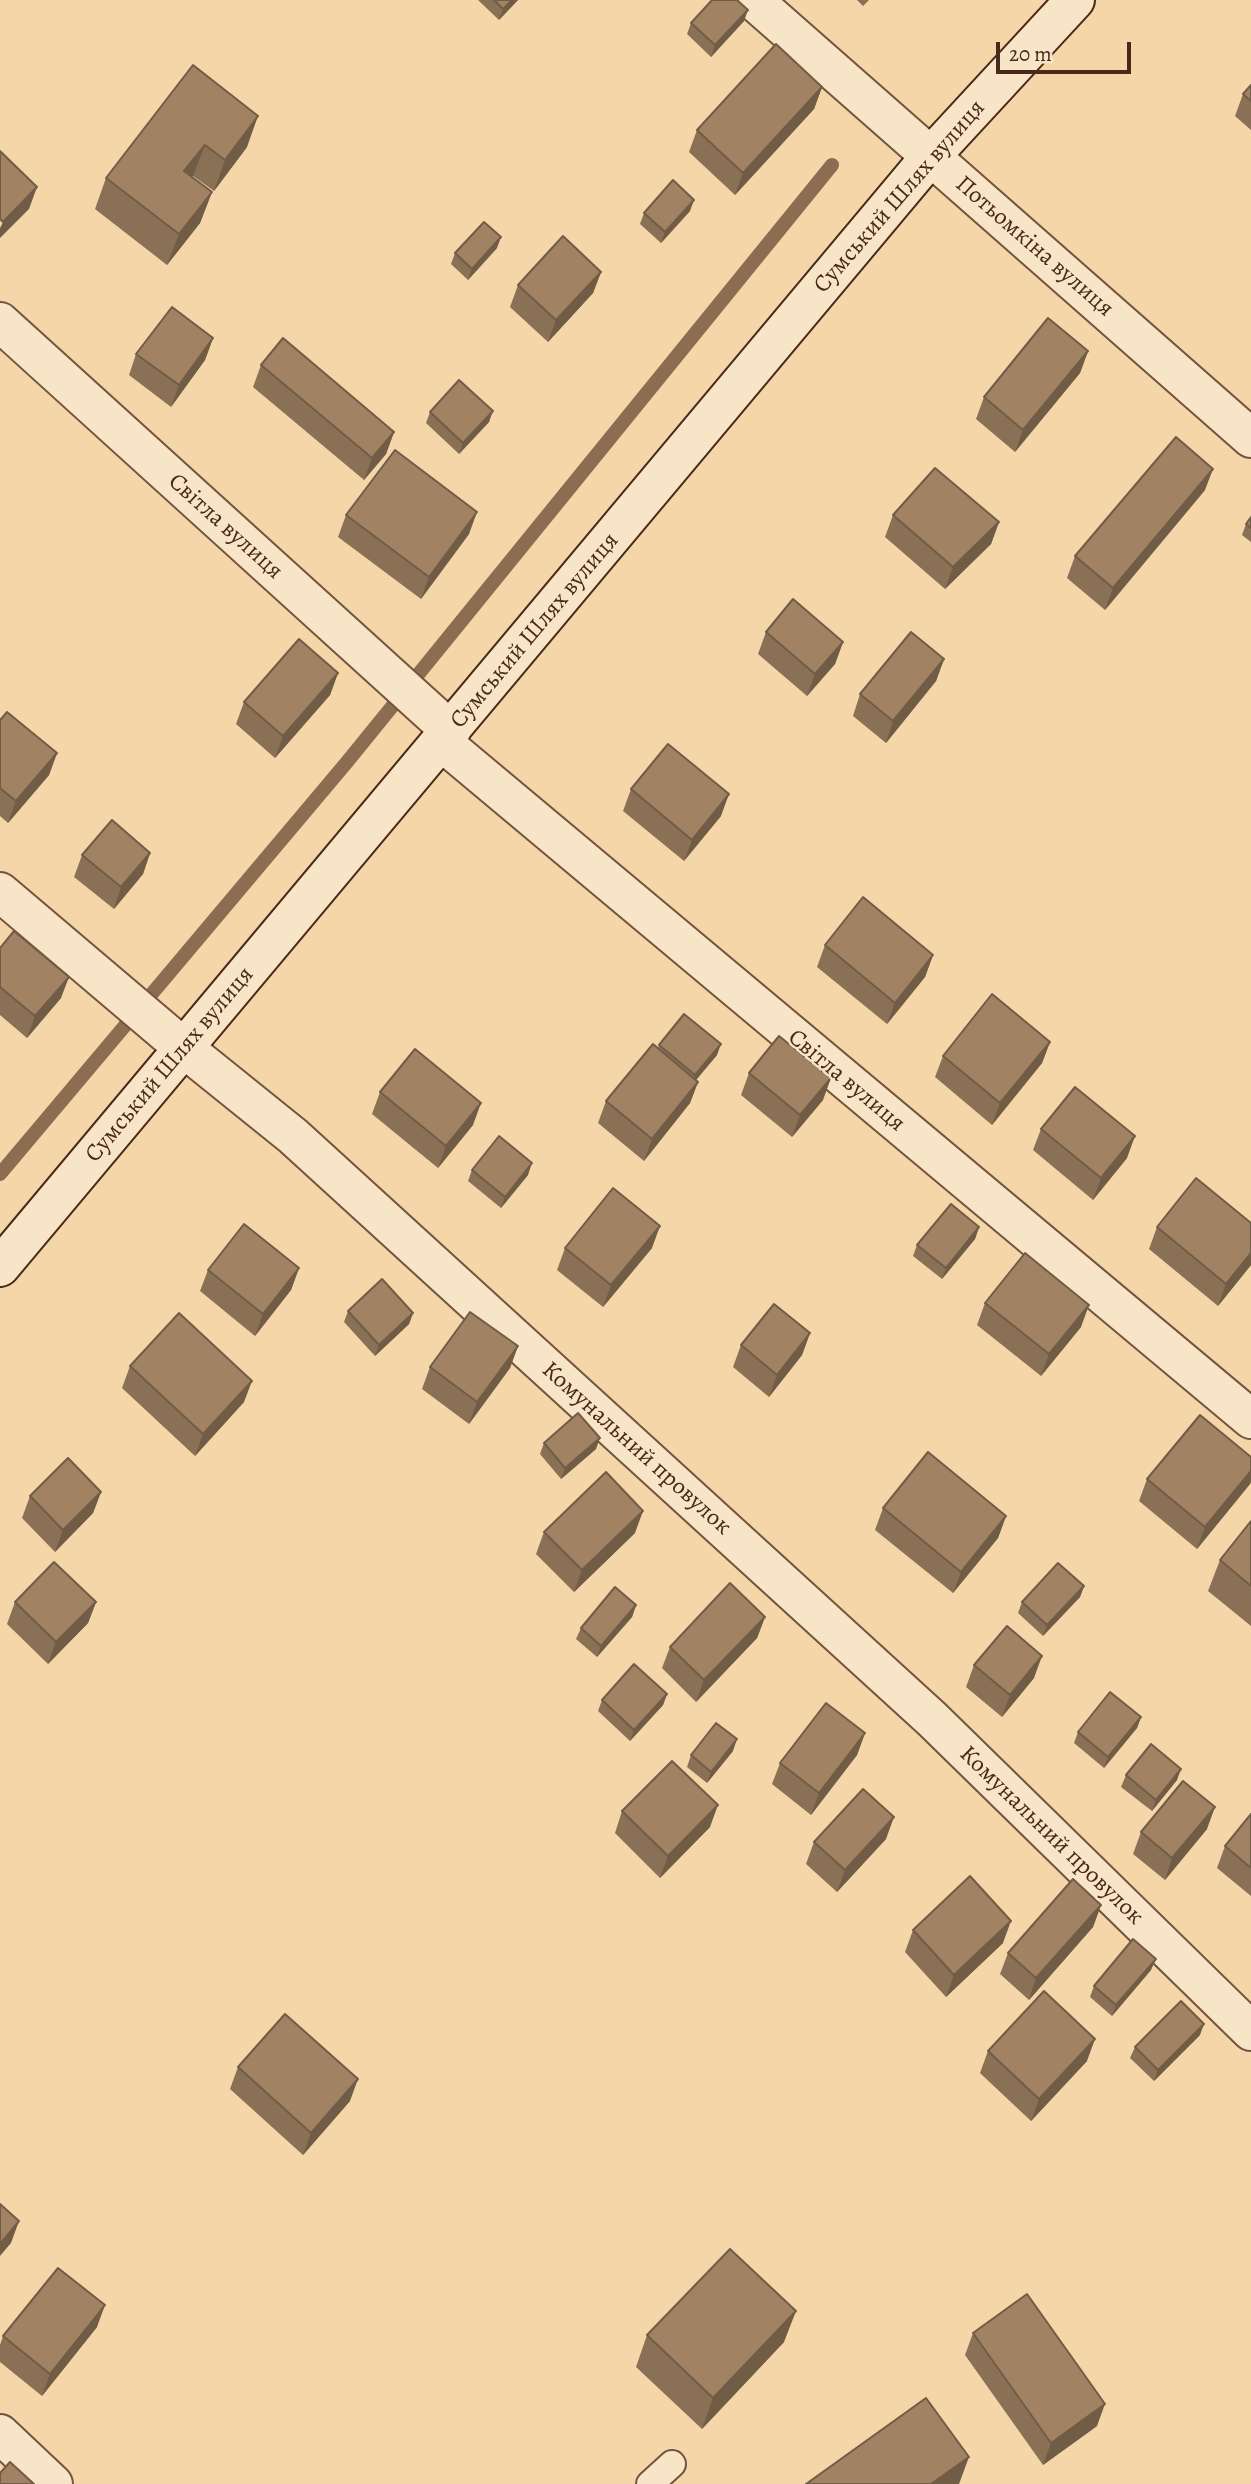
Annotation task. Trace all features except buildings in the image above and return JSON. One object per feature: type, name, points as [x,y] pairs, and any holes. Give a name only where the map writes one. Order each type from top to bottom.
[{"type":"street","name":"Потьомкіна вулиця","points":[[753,0],[1251,438]]},
{"type":"street","name":"Сумський Шлях вулиця","points":[[0,1267],[930,157],[1075,0]]},
{"type":"street","name":"Світла вулиця","points":[[0,322],[447,736],[1251,1419]]},
{"type":"street","name":"Комунальний провулок","points":[[0,892],[185,1049],[293,1136],[932,1719],[1251,2031]]},
{"type":"street","points":[[0,2434],[53,2484]]},
{"type":"lane","points":[[650,2484],[672,2464]]},
{"type":"waterway","points":[[0,1174],[347,762],[832,165]]}]
